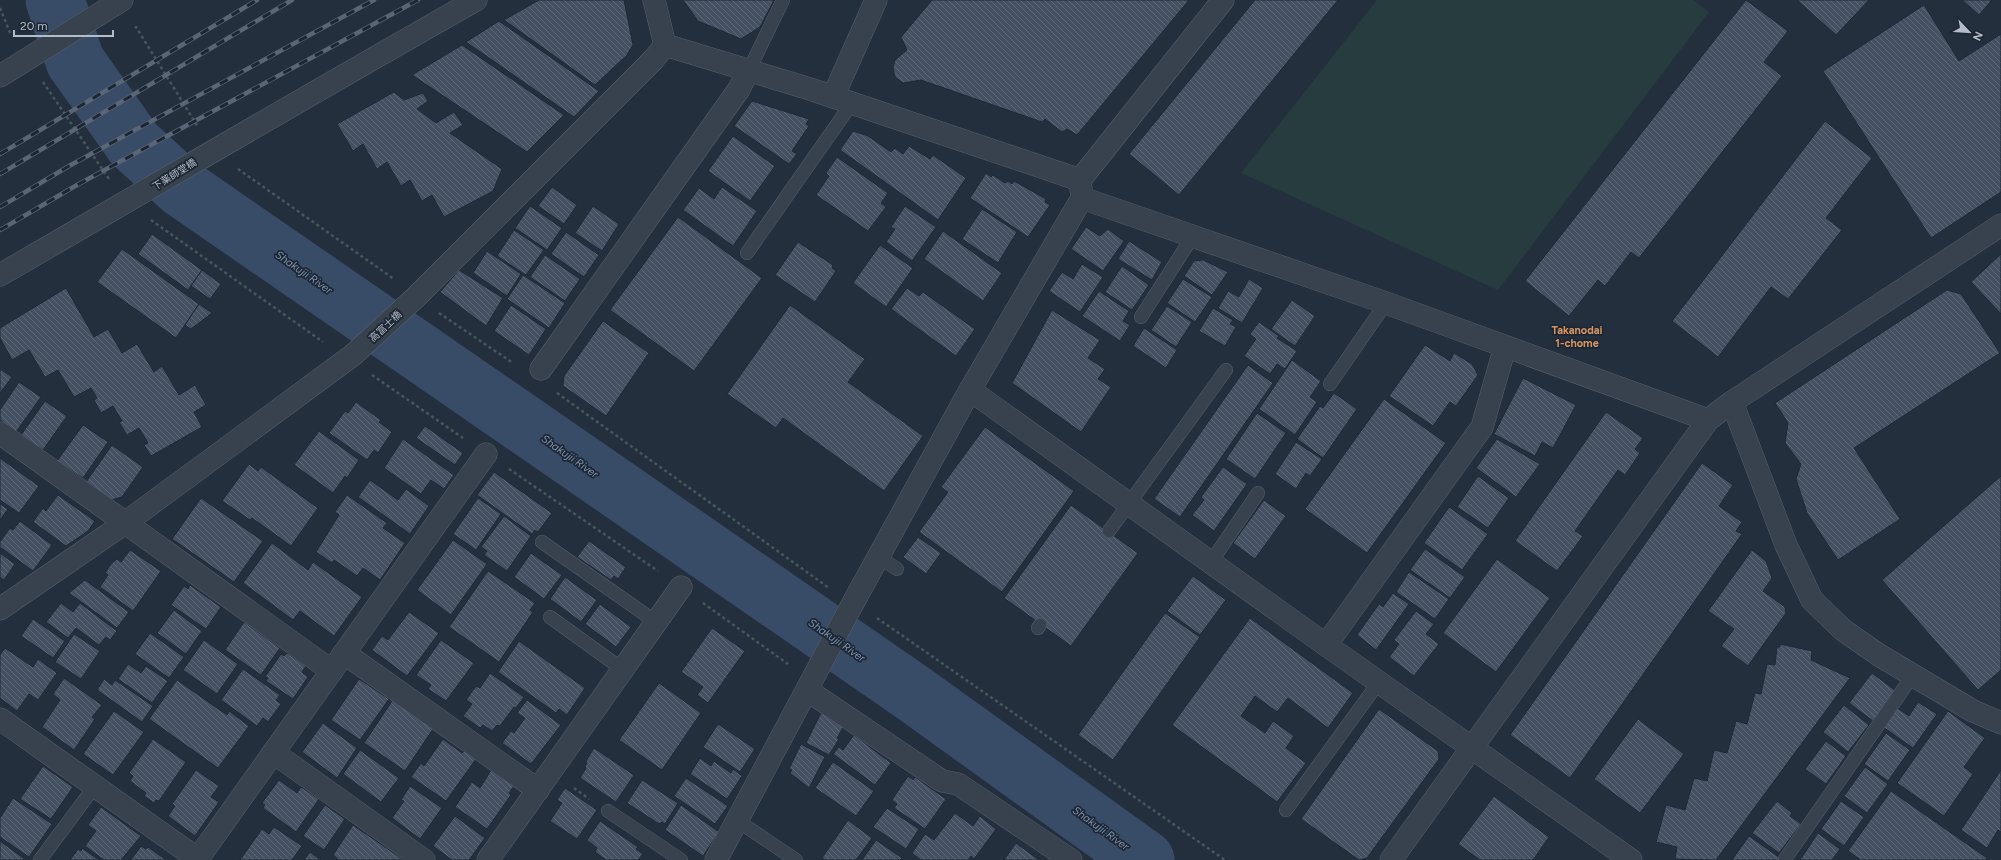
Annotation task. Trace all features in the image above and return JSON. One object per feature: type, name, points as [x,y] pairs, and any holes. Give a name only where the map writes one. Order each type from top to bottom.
[{"type":"street","name":"下薬師堂橋","points":[[0,275],[137,197],[212,150],[476,0]]},
{"type":"street","points":[[654,0],[664,45],[843,100],[1081,189],[1194,236],[1386,303],[1708,420]]},
{"type":"street","points":[[843,100],[876,0]]},
{"type":"street","points":[[716,860],[852,605],[862,576],[879,557],[1081,189],[1223,0]]},
{"type":"street","points":[[0,76],[120,2]]},
{"type":"street","name":"高富士橋","points":[[0,609],[125,523],[353,355],[416,297],[654,59],[664,45]]},
{"type":"street","points":[[541,369],[739,89],[749,70]]},
{"type":"street","points":[[1391,860],[1708,420],[1732,402],[2001,225]]},
{"type":"street","points":[[1326,645],[1482,427],[1505,347]]},
{"type":"street","points":[[970,390],[1326,645],[1631,860]]},
{"type":"street","points":[[1732,402],[1786,545],[1812,600],[1843,630],[1973,711],[2001,723]]},
{"type":"street","points":[[0,433],[332,671]]},
{"type":"street","points":[[0,719],[198,860],[486,454]]},
{"type":"street","points":[[488,860],[681,587]]},
{"type":"street","points":[[344,653],[538,790]]},
{"type":"street","points":[[809,685],[942,781],[958,784],[1071,860]]},
{"type":"street","points":[[274,752],[424,860]]},
{"type":"lane","points":[[749,70],[783,0]]},
{"type":"lane","points":[[748,253],[843,100]]},
{"type":"lane","points":[[1141,317],[1194,236]]},
{"type":"lane","points":[[1330,384],[1386,303]]},
{"type":"lane","points":[[1109,531],[1226,370]]},
{"type":"lane","points":[[1211,562],[1258,493]]},
{"type":"lane","points":[[542,542],[656,622]]},
{"type":"lane","points":[[879,557],[897,569]]},
{"type":"lane","points":[[550,617],[622,669]]},
{"type":"lane","points":[[1785,859],[1913,675]]},
{"type":"lane","points":[[1286,810],[1379,682]]},
{"type":"lane","points":[[40,860],[95,786]]},
{"type":"lane","points":[[608,811],[681,860]]},
{"type":"lane","points":[[738,820],[796,860]]},
{"type":"path","points":[[130,31],[136,27],[199,129]]},
{"type":"path","points":[[35,55],[113,185]]},
{"type":"path","points":[[236,168],[416,297],[515,364]]},
{"type":"path","points":[[554,392],[833,592],[1224,860]]},
{"type":"path","points":[[550,772],[608,811]]},
{"type":"green space","points":[[1377,0],[1693,0],[1709,12],[1498,290],[1241,173]]},
{"type":"building","points":[[539,0],[624,0],[633,45],[627,55],[595,85],[504,20]]},
{"type":"building","points":[[683,0],[774,0],[760,27],[741,39],[698,21]]},
{"type":"building","points":[[932,0],[1189,0],[1077,135],[1067,129],[1062,132],[1045,119],[1042,122],[921,80],[903,83],[895,77],[893,68],[895,60],[907,50],[901,37]]},
{"type":"building","points":[[1255,0],[1338,0],[1179,195],[1129,154]]},
{"type":"building","points":[[1746,0],[1788,31],[1764,62],[1782,76],[1639,258],[1631,252],[1605,286],[1598,280],[1569,316],[1525,281]]},
{"type":"building","points":[[1797,0],[1869,0],[1836,35]]},
{"type":"building","points":[[1962,0],[1992,0],[1979,15]]},
{"type":"building","points":[[1924,5],[1959,61],[2001,34],[2001,192],[1931,238],[1823,71]]},
{"type":"building","points":[[499,21],[599,91],[574,117],[466,42]]},
{"type":"building","points":[[462,45],[564,115],[527,152],[412,75]]},
{"type":"building","points":[[394,92],[404,100],[423,93],[428,101],[417,109],[436,123],[454,112],[463,125],[450,133],[502,169],[493,191],[444,217],[432,195],[422,201],[410,180],[401,186],[387,162],[377,169],[363,144],[353,151],[337,124]]},
{"type":"building","points":[[752,101],[809,119],[806,124],[809,126],[792,151],[797,154],[789,164],[734,126]]},
{"type":"building","points":[[1825,121],[1872,158],[1826,218],[1842,230],[1788,299],[1771,287],[1718,357],[1672,321]]},
{"type":"building","points":[[853,131],[868,136],[891,152],[895,148],[903,154],[909,146],[930,159],[933,155],[966,178],[938,220],[840,150]]},
{"type":"building","points":[[733,136],[775,166],[750,201],[708,171]]},
{"type":"building","points":[[837,157],[888,193],[881,203],[886,207],[868,231],[816,195],[829,176],[826,173]]},
{"type":"building","points":[[986,173],[991,177],[993,175],[1005,183],[1008,181],[1012,184],[1014,181],[1046,199],[1045,202],[1050,205],[1028,237],[970,198]]},
{"type":"building","points":[[552,187],[577,205],[564,224],[538,206]]},
{"type":"building","points":[[722,187],[757,211],[733,246],[683,210],[699,188],[714,199]]},
{"type":"building","points":[[530,206],[562,228],[547,250],[515,228]]},
{"type":"building","points":[[593,206],[619,224],[602,251],[575,233]]},
{"type":"building","points":[[905,206],[936,227],[912,261],[886,242],[895,229],[891,227]]},
{"type":"building","points":[[982,209],[1017,232],[998,263],[962,239]]},
{"type":"building","points":[[678,217],[762,278],[694,371],[610,310]]},
{"type":"building","points":[[1086,227],[1100,236],[1108,229],[1124,241],[1103,271],[1071,249]]},
{"type":"building","points":[[514,230],[544,250],[526,275],[497,256]]},
{"type":"building","points":[[943,231],[1002,273],[983,301],[924,259]]},
{"type":"building","points":[[566,232],[599,255],[584,277],[551,254]]},
{"type":"building","points":[[152,234],[202,270],[188,290],[138,254]]},
{"type":"building","points":[[1129,241],[1162,262],[1152,280],[1118,259]]},
{"type":"building","points":[[798,242],[833,265],[832,268],[836,271],[815,302],[775,275]]},
{"type":"building","points":[[880,245],[913,268],[886,307],[853,283]]},
{"type":"building","points":[[122,249],[199,304],[176,338],[97,282]]},
{"type":"building","points":[[487,251],[521,274],[507,296],[473,273]]},
{"type":"building","points":[[2001,254],[2001,314],[1971,282]]},
{"type":"building","points":[[545,255],[580,279],[565,301],[530,277]]},
{"type":"building","points":[[1203,260],[1228,272],[1212,295],[1184,276],[1194,261]]},
{"type":"building","points":[[1082,264],[1103,277],[1080,312],[1049,291],[1062,272],[1073,279]]},
{"type":"building","points":[[1122,266],[1149,285],[1132,310],[1105,292]]},
{"type":"building","points":[[202,270],[221,284],[210,299],[191,286]]},
{"type":"building","points":[[459,270],[503,298],[486,326],[440,292]]},
{"type":"building","points":[[523,275],[565,303],[549,328],[507,299]]},
{"type":"building","points":[[1183,279],[1212,297],[1195,322],[1167,303]]},
{"type":"building","points":[[1249,279],[1263,288],[1242,323],[1218,308],[1228,291],[1239,297]]},
{"type":"building","points":[[66,288],[94,337],[108,329],[122,353],[137,344],[154,372],[162,366],[179,395],[195,385],[206,405],[194,412],[202,427],[151,456],[144,445],[148,443],[139,428],[127,435],[119,422],[122,421],[113,406],[101,413],[94,400],[97,398],[91,388],[74,397],[58,370],[45,377],[29,350],[12,360],[0,338],[0,328]]},
{"type":"building","points":[[907,288],[919,296],[923,292],[975,329],[956,356],[891,309]]},
{"type":"building","points":[[1947,290],[1961,294],[2000,353],[1854,448],[1900,519],[1838,560],[1807,513],[1796,479],[1801,464],[1785,443],[1788,423],[1775,403]]},
{"type":"building","points":[[1099,291],[1129,311],[1123,321],[1130,325],[1120,341],[1082,316]]},
{"type":"building","points":[[1292,300],[1315,316],[1295,346],[1271,329]]},
{"type":"building","points":[[199,304],[212,313],[191,329],[185,325]]},
{"type":"building","points":[[511,305],[546,329],[529,355],[494,331]]},
{"type":"building","points":[[790,305],[865,359],[848,382],[923,436],[884,491],[783,418],[776,428],[727,394]]},
{"type":"building","points":[[1167,306],[1192,322],[1176,347],[1151,330]]},
{"type":"building","points":[[1213,308],[1233,320],[1230,324],[1236,327],[1225,346],[1199,331]]},
{"type":"building","points":[[1052,310],[1100,340],[1088,358],[1105,369],[1098,379],[1111,387],[1081,432],[1012,383]]},
{"type":"building","points":[[603,321],[649,353],[606,416],[563,386],[564,376]]},
{"type":"building","points":[[1259,322],[1279,336],[1277,338],[1297,351],[1285,369],[1277,364],[1270,374],[1244,356],[1256,339],[1250,334]]},
{"type":"building","points":[[1144,328],[1177,350],[1166,368],[1133,346]]},
{"type":"building","points":[[1425,345],[1450,361],[1454,353],[1472,364],[1478,375],[1456,406],[1450,402],[1433,426],[1389,396]]},
{"type":"building","points":[[1292,360],[1321,381],[1310,397],[1317,402],[1295,435],[1259,409]]},
{"type":"building","points":[[1248,365],[1273,383],[1180,517],[1154,499]]},
{"type":"building","points":[[0,369],[12,377],[0,393]]},
{"type":"building","points":[[1523,378],[1576,405],[1553,448],[1542,442],[1535,456],[1494,434]]},
{"type":"building","points":[[19,382],[41,397],[16,432],[0,420],[0,410]]},
{"type":"building","points":[[1334,393],[1357,409],[1323,458],[1297,439],[1320,406],[1323,408]]},
{"type":"building","points":[[1384,399],[1446,443],[1367,553],[1305,509]]},
{"type":"building","points":[[45,401],[67,416],[43,450],[21,435]]},
{"type":"building","points":[[356,402],[381,420],[379,422],[392,432],[378,453],[374,450],[367,460],[329,433],[345,411],[348,413]]},
{"type":"building","points":[[1606,412],[1643,438],[1635,449],[1640,453],[1625,475],[1618,470],[1575,531],[1583,536],[1557,571],[1515,541]]},
{"type":"building","points":[[1257,413],[1286,433],[1255,479],[1226,459]]},
{"type":"building","points":[[83,425],[108,442],[83,478],[57,461]]},
{"type":"building","points":[[425,426],[463,453],[455,465],[416,438]]},
{"type":"building","points":[[985,427],[1074,491],[1002,592],[919,532],[948,492],[941,487]]},
{"type":"building","points":[[319,431],[359,460],[347,478],[345,476],[333,493],[294,465]]},
{"type":"building","points":[[403,439],[454,475],[444,489],[431,480],[421,494],[384,468]]},
{"type":"building","points":[[1497,439],[1540,464],[1516,497],[1476,468]]},
{"type":"building","points":[[1296,442],[1322,459],[1310,476],[1306,473],[1296,489],[1275,474]]},
{"type":"building","points":[[112,445],[143,467],[122,497],[111,500],[86,482]]},
{"type":"building","points":[[0,458],[39,486],[19,513],[0,500]]},
{"type":"building","points":[[1702,463],[1733,485],[1719,506],[1742,522],[1736,531],[1742,534],[1570,778],[1510,735]]},
{"type":"building","points":[[249,464],[258,471],[261,467],[318,508],[291,546],[252,518],[250,520],[222,501]]},
{"type":"building","points":[[1223,467],[1247,484],[1214,531],[1192,515],[1204,500],[1201,497]]},
{"type":"building","points":[[494,472],[552,513],[538,532],[535,530],[532,534],[477,495]]},
{"type":"building","points":[[1478,476],[1509,498],[1488,528],[1457,507]]},
{"type":"building","points":[[2001,476],[2001,670],[1978,690],[1882,580]]},
{"type":"building","points":[[370,480],[398,500],[406,489],[429,506],[410,534],[358,497]]},
{"type":"building","points":[[58,495],[95,521],[88,531],[66,546],[33,522],[43,508],[46,511]]},
{"type":"building","points":[[347,495],[387,523],[383,528],[405,543],[380,580],[363,568],[357,576],[334,560],[332,563],[316,552],[339,515],[335,512]]},
{"type":"building","points":[[201,498],[263,541],[234,582],[172,539]]},
{"type":"building","points":[[478,498],[501,514],[476,550],[453,534]]},
{"type":"building","points":[[1264,500],[1286,516],[1255,559],[1233,543]]},
{"type":"building","points":[[0,504],[8,509],[0,520]]},
{"type":"building","points":[[1071,505],[1138,553],[1071,646],[1004,598]]},
{"type":"building","points":[[1449,507],[1488,534],[1462,570],[1424,543]]},
{"type":"building","points":[[504,516],[531,536],[507,571],[484,555],[487,551],[481,547]]},
{"type":"building","points":[[20,521],[52,545],[33,571],[0,547],[0,542],[10,528],[13,530]]},
{"type":"building","points":[[918,537],[941,553],[926,574],[903,557]]},
{"type":"building","points":[[453,540],[487,564],[451,615],[417,590]]},
{"type":"building","points":[[589,541],[626,567],[618,579],[614,576],[611,580],[577,557]]},
{"type":"building","points":[[272,543],[308,570],[313,562],[362,597],[334,636],[300,611],[293,620],[243,583]]},
{"type":"building","points":[[1425,549],[1465,577],[1450,598],[1410,570]]},
{"type":"building","points":[[130,550],[161,571],[133,611],[100,587],[108,575],[105,573],[111,564],[117,559],[121,562]]},
{"type":"building","points":[[1752,550],[1766,561],[1772,578],[1763,591],[1785,607],[1786,613],[1748,666],[1721,646],[1734,629],[1708,611]]},
{"type":"building","points":[[0,553],[15,564],[4,580],[0,577]]},
{"type":"building","points":[[531,553],[562,575],[544,599],[514,577]]},
{"type":"building","points":[[1497,559],[1550,598],[1496,672],[1443,633]]},
{"type":"building","points":[[488,571],[535,603],[530,610],[533,612],[499,662],[449,627]]},
{"type":"building","points":[[1409,572],[1449,599],[1435,619],[1396,592]]},
{"type":"building","points":[[1193,576],[1226,600],[1200,635],[1167,611]]},
{"type":"building","points":[[565,577],[597,600],[581,622],[550,599]]},
{"type":"building","points":[[85,580],[129,612],[117,628],[69,593]]},
{"type":"building","points":[[190,585],[221,607],[206,629],[171,605],[184,586],[188,589]]},
{"type":"building","points":[[1393,593],[1409,604],[1376,650],[1357,635],[1379,604],[1383,607]]},
{"type":"building","points":[[61,603],[73,612],[80,603],[117,631],[110,640],[106,637],[99,645],[76,628],[68,638],[46,622]]},
{"type":"building","points":[[600,604],[631,627],[616,647],[585,624]]},
{"type":"building","points":[[174,610],[202,631],[186,654],[157,633]]},
{"type":"building","points":[[1416,611],[1434,624],[1426,634],[1439,644],[1414,676],[1389,657],[1399,644],[1394,640]]},
{"type":"building","points":[[409,612],[439,633],[407,676],[372,650],[382,636],[388,640]]},
{"type":"building","points":[[1165,613],[1200,637],[1113,760],[1078,735]]},
{"type":"building","points":[[1250,618],[1353,693],[1328,728],[1288,698],[1277,712],[1255,696],[1241,716],[1265,733],[1273,721],[1294,736],[1286,748],[1306,763],[1277,802],[1172,725]]},
{"type":"building","points":[[33,619],[65,641],[53,658],[21,636]]},
{"type":"building","points":[[244,622],[280,648],[261,675],[225,650]]},
{"type":"building","points":[[712,628],[745,651],[708,703],[697,695],[703,687],[681,672]]},
{"type":"building","points":[[150,633],[184,657],[169,678],[135,654]]},
{"type":"building","points":[[74,634],[100,651],[81,679],[55,662]]},
{"type":"building","points":[[204,640],[238,664],[217,694],[183,670]]},
{"type":"building","points":[[441,640],[474,663],[446,701],[428,689],[431,685],[416,675]]},
{"type":"building","points":[[519,641],[585,688],[567,715],[559,709],[556,713],[498,672]]},
{"type":"building","points":[[1780,644],[1812,651],[1811,660],[1850,678],[1716,860],[1675,859],[1677,847],[1656,842],[1666,805],[1685,810],[1694,778],[1707,781],[1714,750],[1727,753],[1736,721],[1747,724],[1755,693],[1761,694],[1767,664],[1775,665],[1777,647],[1780,647]]},
{"type":"building","points":[[5,648],[33,667],[38,659],[57,673],[38,700],[29,694],[17,711],[0,698],[0,655]]},
{"type":"building","points":[[287,653],[306,666],[302,672],[308,677],[293,699],[266,681],[268,678],[265,677],[281,654],[284,656]]},
{"type":"building","points":[[128,664],[141,673],[146,666],[168,681],[152,703],[118,679]]},
{"type":"building","points":[[243,669],[280,695],[276,700],[281,704],[268,722],[263,718],[257,726],[221,700]]},
{"type":"building","points":[[490,673],[524,697],[516,708],[514,707],[500,726],[497,725],[492,731],[483,725],[480,728],[463,716],[472,704],[466,700],[476,686],[480,688]]},
{"type":"building","points":[[1872,673],[1896,691],[1873,721],[1849,703]]},
{"type":"building","points":[[64,678],[102,705],[92,717],[95,719],[74,750],[42,727],[60,700],[53,694]]},
{"type":"building","points":[[104,679],[112,685],[115,680],[153,706],[142,722],[97,690]]},
{"type":"building","points":[[359,679],[389,699],[360,740],[331,720]]},
{"type":"building","points":[[177,680],[227,715],[229,711],[249,726],[218,768],[149,719]]},
{"type":"building","points":[[659,683],[701,713],[662,770],[619,740]]},
{"type":"building","points":[[394,698],[435,726],[405,771],[364,743]]},
{"type":"building","points":[[527,700],[561,725],[531,764],[502,743],[511,731],[514,733],[525,718],[517,713]]},
{"type":"building","points":[[1918,702],[1937,714],[1913,748],[1883,727],[1897,708],[1909,716]]},
{"type":"building","points":[[1844,705],[1869,725],[1848,752],[1823,732]]},
{"type":"building","points":[[1379,709],[1438,751],[1439,759],[1367,858],[1359,860],[1301,819]]},
{"type":"building","points":[[114,711],[144,732],[113,775],[83,754]]},
{"type":"building","points":[[1948,711],[1985,738],[1964,767],[1973,774],[1944,816],[1897,783]]},
{"type":"building","points":[[821,713],[844,726],[837,738],[839,739],[829,755],[806,743]]},
{"type":"building","points":[[1638,719],[1684,754],[1640,813],[1594,779]]},
{"type":"building","points":[[323,723],[357,748],[337,778],[302,752]]},
{"type":"building","points":[[718,724],[755,749],[740,772],[703,747]]},
{"type":"building","points":[[1886,733],[1910,750],[1888,781],[1864,764]]},
{"type":"building","points":[[854,735],[891,763],[875,785],[833,754],[839,747],[843,750]]},
{"type":"building","points":[[153,739],[186,762],[159,801],[156,800],[154,803],[144,796],[146,793],[130,781],[133,776],[129,773]]},
{"type":"building","points":[[443,739],[462,753],[464,751],[476,759],[446,801],[411,777],[421,763],[424,766]]},
{"type":"building","points":[[1826,741],[1846,756],[1826,784],[1805,769]]},
{"type":"building","points":[[801,744],[825,757],[809,788],[790,773],[792,770],[789,769]]},
{"type":"building","points":[[594,748],[634,775],[616,802],[580,778],[586,768],[586,761]]},
{"type":"building","points":[[360,750],[399,778],[381,802],[343,774]]},
{"type":"building","points":[[700,758],[711,766],[714,761],[731,773],[733,769],[742,776],[727,799],[690,774]]},
{"type":"building","points":[[833,762],[874,791],[856,816],[815,788]]},
{"type":"building","points":[[43,766],[73,787],[51,819],[20,799]]},
{"type":"building","points":[[1865,767],[1888,784],[1867,813],[1844,796]]},
{"type":"building","points":[[196,770],[219,786],[211,797],[219,802],[195,836],[168,816],[175,806],[172,804]]},
{"type":"building","points":[[491,770],[514,786],[509,793],[511,795],[487,829],[455,807],[472,782],[480,788]]},
{"type":"building","points":[[2001,770],[2001,832],[1998,830],[1987,848],[1961,830]]},
{"type":"building","points":[[908,776],[913,780],[915,777],[946,799],[925,829],[894,808],[897,804],[892,800]]},
{"type":"building","points":[[686,778],[728,806],[715,824],[674,796]]},
{"type":"building","points":[[279,780],[297,793],[301,787],[319,799],[296,832],[263,808],[265,805],[262,803]]},
{"type":"building","points":[[642,780],[678,803],[665,824],[662,822],[659,824],[627,803]]},
{"type":"building","points":[[410,786],[442,808],[420,839],[392,818],[404,801],[401,800]]},
{"type":"building","points":[[565,788],[597,810],[577,839],[550,821],[562,803],[557,800]]},
{"type":"building","points":[[1891,791],[1987,858],[1986,860],[1861,860],[1848,851]]},
{"type":"building","points":[[1494,796],[1549,837],[1533,860],[1480,860],[1458,844]]},
{"type":"building","points":[[13,798],[52,824],[29,857],[0,837],[0,818]]},
{"type":"building","points":[[1777,801],[1792,813],[1790,816],[1801,824],[1779,853],[1752,833]]},
{"type":"building","points":[[1841,801],[1864,817],[1844,846],[1821,829]]},
{"type":"building","points":[[325,805],[345,819],[324,850],[303,836]]},
{"type":"building","points":[[681,805],[719,832],[703,856],[665,830]]},
{"type":"building","points":[[101,807],[141,836],[121,860],[104,860],[85,846],[96,831],[88,825]]},
{"type":"building","points":[[887,808],[919,829],[906,849],[873,827]]},
{"type":"building","points":[[955,813],[973,826],[980,816],[996,829],[974,859],[971,856],[968,860],[921,860],[912,853],[925,834],[934,840]]},
{"type":"building","points":[[455,816],[485,838],[469,860],[452,860],[433,846]]},
{"type":"building","points":[[848,820],[872,838],[856,860],[825,860],[822,858]]},
{"type":"building","points":[[600,821],[638,847],[636,849],[643,854],[638,860],[606,860],[595,852],[597,848],[587,840]]},
{"type":"building","points":[[353,825],[404,860],[339,860],[333,855]]},
{"type":"building","points":[[274,827],[302,846],[292,860],[240,860],[262,829],[269,834]]},
{"type":"building","points":[[1818,833],[1840,849],[1832,860],[1800,860]]},
{"type":"building","points":[[1749,836],[1783,860],[1732,860]]},
{"type":"building","points":[[876,840],[902,858],[900,860],[862,860]]},
{"type":"building","points":[[0,841],[26,860],[0,860]]},
{"type":"building","points":[[1016,843],[1039,860],[1004,860]]},
{"type":"building","points":[[141,846],[146,849],[148,847],[166,860],[131,860]]},
{"type":"building","points":[[82,848],[99,860],[70,860],[78,849],[81,851]]},
{"type":"building","points":[[310,852],[321,860],[304,860]]},
{"type":"waterway","name":"Shakujii River","points":[[55,0],[75,61],[134,144],[182,188],[913,693],[1145,860]]},
{"type":"railway","points":[[0,154],[257,0]]},
{"type":"railway","points":[[0,174],[292,0]]},
{"type":"railway","points":[[0,207],[69,166],[374,0]]},
{"type":"railway","points":[[0,230],[77,185],[418,0]]},
{"type":"district","name":"Takanodai 1-chome","points":[[1577,336]]}]
